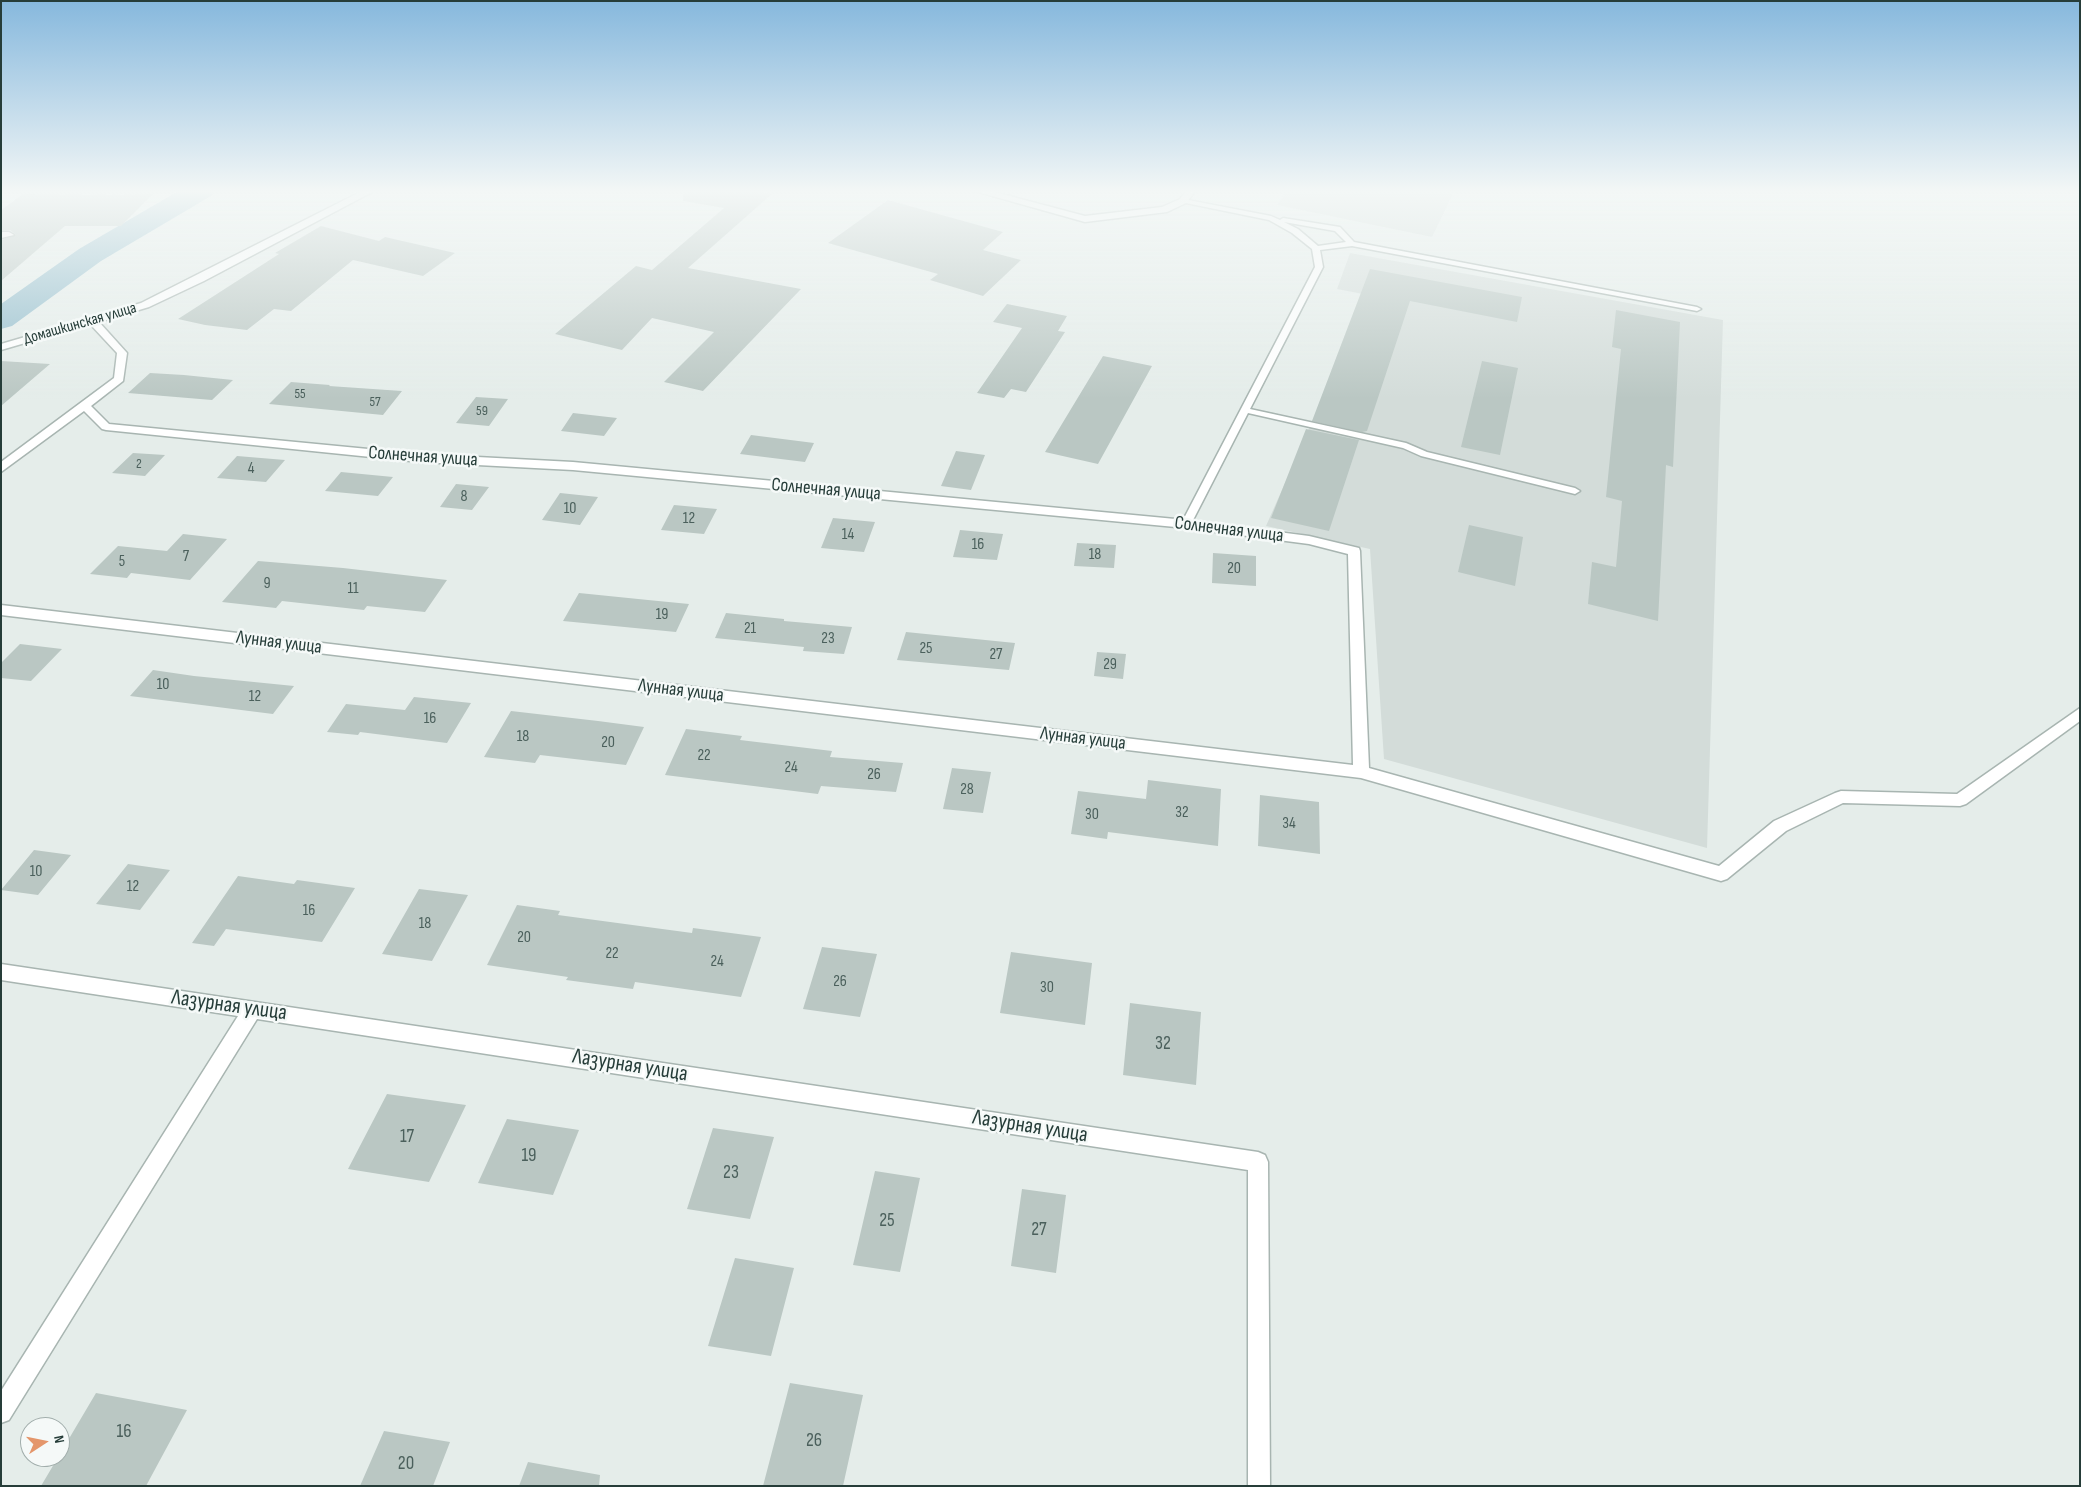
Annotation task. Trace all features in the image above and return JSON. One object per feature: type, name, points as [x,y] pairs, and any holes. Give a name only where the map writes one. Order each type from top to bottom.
[{"type":"street","name":"Домашкинская улица","points":[[1,347],[145,305],[238,259]]},
{"type":"street","points":[[1,468],[119,379],[122,353],[93,321]]},
{"type":"street","name":"Солнечная улица","points":[[85,406],[106,427],[420,458],[583,467],[1186,524],[1309,540],[1354,551],[1361,772]]},
{"type":"street","name":"Лунная улица","points":[[1,610],[1361,772],[1721,874],[1780,826],[1841,797],[1960,800],[2080,712]]},
{"type":"street","name":"Лазурная улица","points":[[1,972],[1258,1162],[1259,1486]]},
{"type":"street","points":[[1,1412],[253,1009]]},
{"type":"lane","points":[[1186,524],[1319,267],[1318,259]]},
{"type":"lane","points":[[1434,259],[1697,309]]},
{"type":"lane","points":[[1245,410],[1406,446],[1424,454],[1576,491]]},
{"type":"shaded area","points":[[1348,259],[1386,259],[1723,320],[1707,848],[1384,759],[1370,549],[1266,526],[1368,295],[1337,289]]},
{"type":"building","points":[[1,259],[26,259],[1,281]]},
{"type":"building","points":[[271,259],[446,259],[423,276],[353,260],[291,311],[274,309],[247,330],[205,325],[178,319]]},
{"type":"building","points":[[664,259],[698,259],[688,268],[801,289],[703,391],[664,382],[714,332],[652,318],[622,350],[555,334],[636,266],[652,270]]},
{"type":"building","points":[[886,259],[1021,260],[983,296],[930,280],[938,274]]},
{"type":"building","points":[[1370,269],[1522,297],[1517,322],[1410,301],[1367,431],[1362,432],[1312,421]]},
{"type":"building","points":[[1007,304],[1067,316],[1058,331],[1065,332],[1026,392],[1011,389],[1004,398],[977,393],[1022,328],[993,322]]},
{"type":"building","points":[[1616,310],[1680,322],[1673,467],[1666,465],[1658,621],[1588,604],[1592,562],[1616,567],[1622,501],[1606,497],[1621,349],[1612,347]]},
{"type":"building","points":[[1103,356],[1152,366],[1098,464],[1045,452]]},
{"type":"building","points":[[1,361],[50,364],[1,406]]},
{"type":"building","points":[[1482,361],[1518,368],[1500,455],[1461,447]]},
{"type":"building","points":[[150,373],[233,380],[212,400],[128,393]]},
{"type":"building","points":[[291,382],[402,391],[383,415],[269,404]]},
{"type":"building","points":[[476,397],[508,399],[489,426],[456,423]]},
{"type":"building","points":[[573,413],[617,418],[604,436],[561,431]]},
{"type":"building","points":[[1306,429],[1359,440],[1329,531],[1271,518]]},
{"type":"building","points":[[751,435],[814,443],[805,462],[740,454]]},
{"type":"building","points":[[956,451],[985,455],[971,490],[941,486]]},
{"type":"building","points":[[133,453],[165,455],[145,476],[112,473]]},
{"type":"building","points":[[237,456],[285,460],[266,482],[217,478]]},
{"type":"building","points":[[341,472],[393,477],[378,496],[325,491]]},
{"type":"building","points":[[456,484],[489,487],[472,510],[440,507]]},
{"type":"building","points":[[560,493],[598,497],[580,525],[542,520]]},
{"type":"building","points":[[674,505],[717,509],[704,534],[661,530]]},
{"type":"building","points":[[833,518],[875,522],[864,552],[821,548]]},
{"type":"building","points":[[1469,525],[1523,537],[1515,586],[1458,572]]},
{"type":"building","points":[[960,530],[1003,534],[997,560],[953,557]]},
{"type":"building","points":[[183,534],[227,539],[190,580],[131,573],[127,578],[90,574],[118,546],[167,551]]},
{"type":"building","points":[[1077,543],[1116,545],[1114,568],[1074,566]]},
{"type":"building","points":[[1213,553],[1256,556],[1256,586],[1212,583]]},
{"type":"building","points":[[258,561],[343,568],[447,580],[425,612],[367,606],[364,610],[282,601],[276,608],[222,602]]},
{"type":"building","points":[[579,593],[689,604],[676,632],[563,621]]},
{"type":"building","points":[[726,613],[784,619],[784,621],[852,627],[844,654],[803,651],[804,647],[715,638]]},
{"type":"building","points":[[906,632],[1015,643],[1009,670],[897,660]]},
{"type":"building","points":[[20,644],[62,649],[31,681],[1,678],[1,663]]},
{"type":"building","points":[[1097,652],[1126,654],[1123,679],[1094,676]]},
{"type":"building","points":[[153,670],[294,686],[273,714],[130,696]]},
{"type":"building","points":[[414,697],[471,703],[447,743],[360,732],[358,735],[327,732],[346,704],[405,710]]},
{"type":"building","points":[[511,711],[644,727],[626,765],[540,755],[535,763],[484,757]]},
{"type":"building","points":[[686,729],[742,736],[740,740],[832,751],[830,757],[903,763],[896,792],[821,786],[818,794],[665,775]]},
{"type":"building","points":[[952,768],[991,772],[983,813],[943,809]]},
{"type":"building","points":[[1148,780],[1221,789],[1218,846],[1108,832],[1107,839],[1071,834],[1078,791],[1146,799]]},
{"type":"building","points":[[1260,795],[1319,802],[1320,854],[1258,846]]},
{"type":"building","points":[[34,850],[71,855],[38,895],[1,890]]},
{"type":"building","points":[[128,864],[170,870],[140,910],[96,904]]},
{"type":"building","points":[[238,876],[294,884],[297,880],[355,888],[322,942],[226,929],[214,946],[192,943]]},
{"type":"building","points":[[419,889],[468,895],[432,961],[382,954]]},
{"type":"building","points":[[517,905],[560,911],[558,915],[692,933],[693,928],[761,937],[741,997],[635,982],[633,989],[566,980],[568,977],[487,965]]},
{"type":"building","points":[[822,947],[877,954],[860,1017],[803,1009]]},
{"type":"building","points":[[1011,952],[1092,963],[1085,1025],[1000,1013]]},
{"type":"building","points":[[1130,1003],[1201,1012],[1196,1085],[1123,1075]]},
{"type":"building","points":[[387,1094],[466,1105],[429,1182],[348,1169]]},
{"type":"building","points":[[507,1119],[579,1130],[553,1195],[478,1183]]},
{"type":"building","points":[[713,1128],[774,1137],[750,1219],[687,1209]]},
{"type":"building","points":[[875,1171],[920,1178],[900,1272],[853,1265]]},
{"type":"building","points":[[1022,1189],[1066,1195],[1056,1273],[1011,1266]]},
{"type":"building","points":[[735,1258],[794,1268],[771,1356],[708,1346]]},
{"type":"building","points":[[790,1383],[863,1395],[843,1486],[763,1486]]},
{"type":"building","points":[[96,1393],[187,1410],[146,1486],[41,1486],[52,1467],[70,1467],[70,1437]]},
{"type":"building","points":[[384,1431],[450,1442],[433,1486],[360,1486]]},
{"type":"building","points":[[528,1462],[600,1475],[599,1486],[519,1486]]},
{"type":"waterway","points":[[1,319],[84,259]]}]
